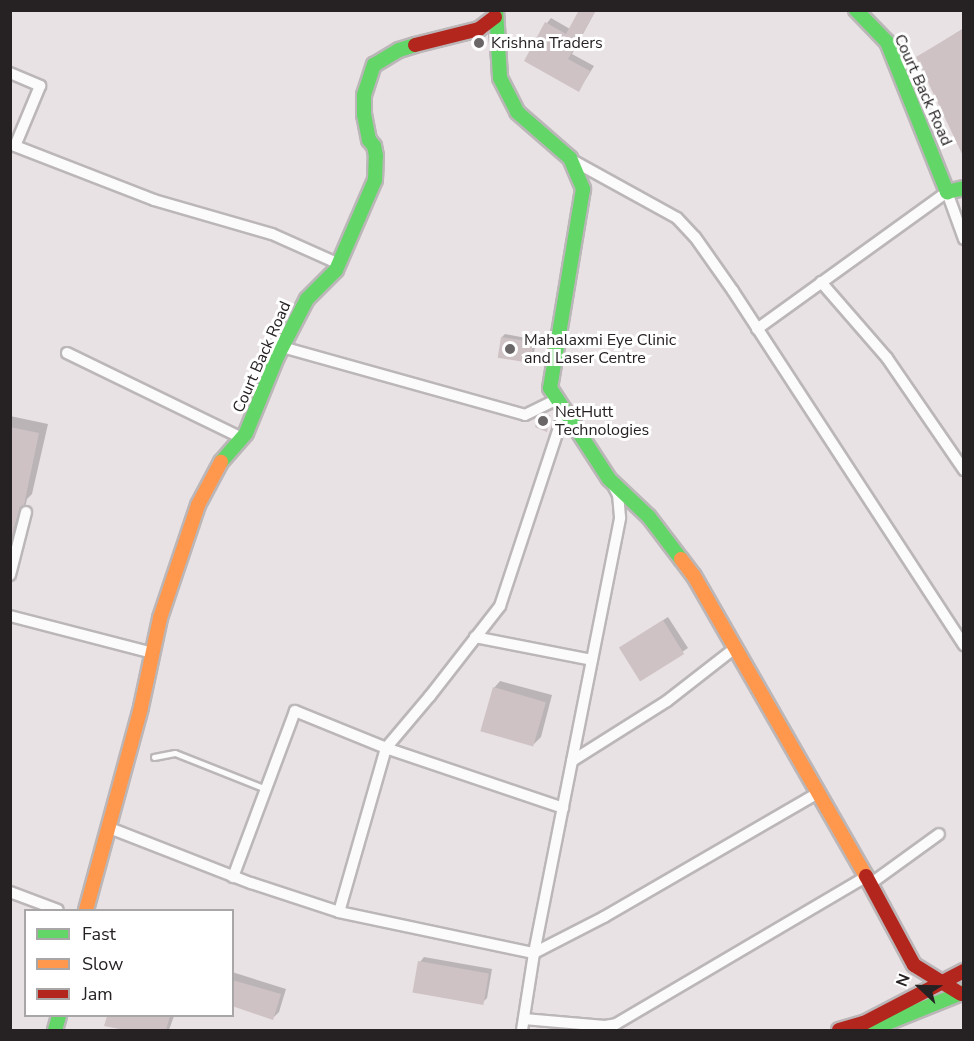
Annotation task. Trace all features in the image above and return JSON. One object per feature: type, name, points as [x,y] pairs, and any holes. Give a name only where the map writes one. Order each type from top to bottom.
[{"type":"street","name":"Court Back Road","points":[[856,10],[886,42],[947,192]]},
{"type":"street","name":"Court Back Road","points":[[86,909],[141,707],[160,618],[198,505],[224,456],[246,433],[282,346],[307,299],[339,264],[375,180],[376,156],[374,146],[369,140],[364,115],[364,95],[374,65],[399,50],[438,37],[479,29],[495,14]]},
{"type":"street","points":[[495,14],[500,78],[517,112],[570,158],[677,218],[694,237],[757,329],[963,645]]},
{"type":"street","points":[[10,74],[40,86],[15,146],[154,200],[272,234],[339,264]]},
{"type":"street","points":[[570,158],[582,189],[550,388],[618,495],[620,517],[534,953],[523,1025],[605,1026],[616,1024],[868,880],[939,834]]},
{"type":"street","points":[[757,329],[947,192],[963,188]]},
{"type":"street","points":[[947,192],[963,239]]},
{"type":"street","points":[[821,282],[887,358],[963,470]]},
{"type":"street","points":[[282,346],[525,415],[556,400]]},
{"type":"street","points":[[67,353],[242,438]]},
{"type":"street","points":[[339,912],[386,747],[500,606],[564,412]]},
{"type":"street","points":[[609,479],[649,517],[694,576],[868,880],[914,965],[963,994]]},
{"type":"street","points":[[10,575],[26,512]]},
{"type":"street","points":[[10,616],[153,653]]},
{"type":"street","points":[[475,637],[592,660]]},
{"type":"street","points":[[572,761],[667,701],[735,648]]},
{"type":"street","points":[[233,877],[295,711],[386,747],[563,808]]},
{"type":"street","points":[[108,827],[233,877],[339,912],[534,953],[604,917],[818,793]]},
{"type":"street","points":[[10,892],[55,909]]},
{"type":"street","points":[[839,1030],[864,1023],[963,971]]},
{"type":"street","points":[[870,1030],[963,994]]},
{"type":"lane","points":[[154,757],[175,753],[266,789]]},
{"type":"building","points":[[579,10],[596,10],[568,59],[590,71],[579,92],[524,61],[545,22],[566,34]]},
{"type":"building","points":[[963,29],[963,156],[916,57]]},
{"type":"building","points":[[501,337],[534,342],[530,363],[498,358]]},
{"type":"building","name":"NetHutt Technologies","points":[[550,415],[547,432],[535,427],[538,417]]},
{"type":"building","points":[[10,427],[39,433],[24,505],[19,510],[10,543]]},
{"type":"building","points":[[663,620],[684,654],[640,681],[619,648]]},
{"type":"building","points":[[493,687],[546,702],[533,746],[480,731]]},
{"type":"building","points":[[418,961],[489,974],[483,1005],[412,993]]},
{"type":"building","points":[[234,981],[281,994],[273,1020],[234,1007]]},
{"type":"building","points":[[107,1017],[170,1017],[166,1030],[125,1030],[104,1026]]},
{"type":"traffic: fast","points":[[496,10],[500,78],[517,112],[570,158],[583,189],[550,388],[609,479],[649,517],[681,559]]},
{"type":"traffic: fast","points":[[856,10],[887,42],[947,192],[964,188]]},
{"type":"traffic: fast","points":[[221,462],[246,433],[277,357],[307,299],[336,270],[375,180],[376,156],[374,146],[369,140],[364,115],[364,95],[374,65],[399,50],[415,45]]},
{"type":"traffic: fast","points":[[870,1030],[964,992]]},
{"type":"traffic: fast","points":[[55,1030],[59,1017]]},
{"type":"traffic: slow","points":[[86,909],[141,707],[160,618],[198,505],[221,462]]},
{"type":"traffic: slow","points":[[681,559],[694,576],[866,876]]},
{"type":"traffic: jam","points":[[415,45],[479,29],[495,17]]},
{"type":"traffic: jam","points":[[866,876],[914,965],[961,994]]},
{"type":"traffic: jam","points":[[839,1030],[864,1023],[964,971]]},
{"type":"place","name":"Krishna Traders","points":[[479,43]]},
{"type":"place","name":"Mahalaxmi Eye Clinic and Laser Centre","points":[[510,349]]},
{"type":"place","name":"NetHutt Technologies","points":[[543,421]]}]
